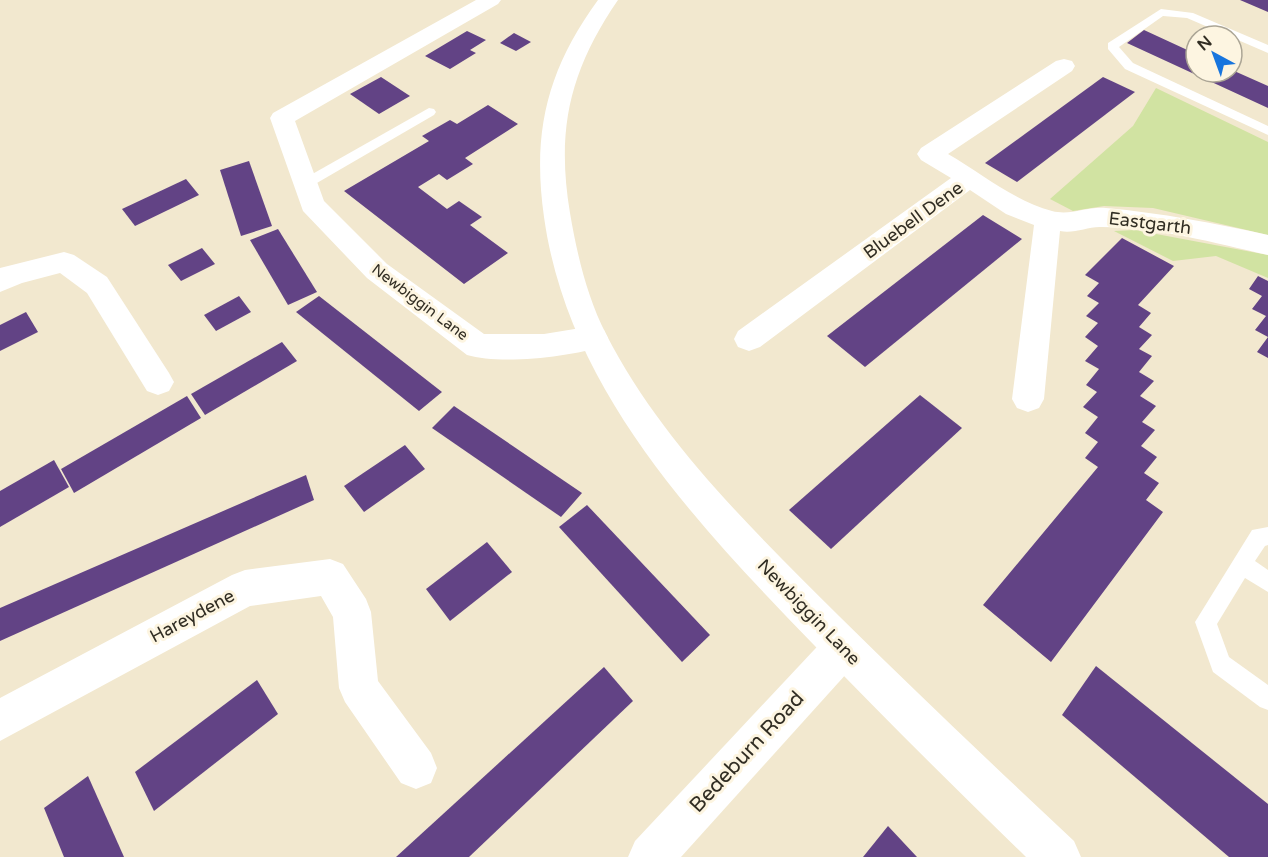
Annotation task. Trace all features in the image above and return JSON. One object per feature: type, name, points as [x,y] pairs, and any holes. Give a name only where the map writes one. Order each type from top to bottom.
[{"type":"street","name":"Newbiggin Lane","points":[[491,0],[282,118],[312,205],[377,272],[478,346],[544,346],[593,338]]},
{"type":"street","name":"Newbiggin Lane","points":[[608,0],[586,32],[566,76],[558,107],[551,155],[553,196],[560,238],[573,285],[593,338],[635,410],[715,512],[843,648],[1058,857]]},
{"type":"street","name":"Bluebell Dene","points":[[749,339],[969,178],[930,154],[1064,66]]},
{"type":"street","name":"Eastgarth","points":[[969,178],[1015,207],[1048,220],[1068,223],[1100,217],[1143,221],[1200,230],[1268,245]]},
{"type":"street","points":[[1028,399],[1048,220]]},
{"type":"street","points":[[0,281],[14,274],[64,261],[98,285],[158,382]]},
{"type":"street","name":"Hareydene","points":[[0,720],[245,588],[330,577],[352,612],[359,688],[416,768]]},
{"type":"street","name":"Bedeburn Road","points":[[651,857],[843,648]]},
{"type":"lane","points":[[1268,49],[1188,15],[1161,12],[1112,46],[1129,66],[1268,131]]},
{"type":"lane","points":[[305,184],[429,112]]},
{"type":"lane","points":[[1268,536],[1259,537],[1206,622],[1221,664],[1268,699]]},
{"type":"lane","points":[[1242,564],[1268,582]]},
{"type":"green space","points":[[1156,88],[1268,142],[1268,235],[1153,208],[1104,206],[1073,211],[1050,199],[1133,126]]},
{"type":"green space","points":[[1135,230],[1268,255],[1268,278],[1216,256],[1173,261],[1114,231]]},
{"type":"building","points":[[1240,0],[1268,0],[1268,12]]},
{"type":"building","points":[[1144,30],[1184,48],[1184,69],[1127,43]]},
{"type":"building","points":[[467,31],[486,40],[470,50],[476,53],[450,69],[425,56]]},
{"type":"building","points":[[514,33],[531,42],[516,51],[500,43]]},
{"type":"building","points":[[1244,75],[1268,86],[1268,108],[1216,84],[1244,84]]},
{"type":"building","points":[[381,77],[410,96],[379,114],[350,94]]},
{"type":"building","points":[[1103,77],[1135,92],[1017,182],[985,163]]},
{"type":"building","points":[[488,105],[518,124],[465,158],[473,164],[447,180],[439,174],[418,187],[447,209],[459,201],[482,217],[470,225],[508,253],[464,284],[344,191],[429,141],[422,136],[450,120],[457,124]]},
{"type":"building","points":[[249,161],[272,226],[241,236],[220,170]]},
{"type":"building","points":[[186,179],[199,195],[135,226],[122,209]]},
{"type":"building","points":[[983,215],[1022,239],[865,367],[827,336]]},
{"type":"building","points":[[278,229],[317,292],[288,305],[250,240]]},
{"type":"building","points":[[1122,238],[1174,266],[1138,305],[1151,313],[1139,327],[1152,335],[1139,349],[1152,356],[1139,372],[1154,381],[1140,396],[1156,406],[1142,422],[1155,430],[1141,446],[1157,457],[1144,473],[1159,483],[1146,500],[1163,512],[1051,662],[983,605],[1098,467],[1085,458],[1098,442],[1085,433],[1098,417],[1083,407],[1097,392],[1086,385],[1099,369],[1085,361],[1098,346],[1085,337],[1098,323],[1086,316],[1099,303],[1087,296],[1099,283],[1085,275]]},
{"type":"building","points":[[202,248],[215,264],[181,281],[168,265]]},
{"type":"building","points":[[1258,276],[1268,281],[1268,337],[1255,330],[1266,316],[1252,309],[1262,296],[1249,289]]},
{"type":"building","points":[[239,296],[251,312],[216,331],[204,315]]},
{"type":"building","points":[[319,296],[442,392],[419,411],[296,312]]},
{"type":"building","points":[[26,312],[38,332],[0,351],[0,325]]},
{"type":"building","points":[[1268,337],[1268,358],[1257,352]]},
{"type":"building","points":[[282,342],[297,361],[205,415],[191,394]]},
{"type":"building","points":[[920,395],[962,428],[831,549],[789,510]]},
{"type":"building","points":[[187,396],[201,418],[74,493],[61,469]]},
{"type":"building","points":[[454,406],[582,493],[561,517],[432,428]]},
{"type":"building","points":[[405,445],[425,469],[364,512],[344,486]]},
{"type":"building","points":[[54,460],[69,487],[0,527],[0,491]]},
{"type":"building","points":[[306,475],[314,500],[0,641],[0,608]]},
{"type":"building","points":[[587,505],[710,635],[682,662],[559,527]]},
{"type":"building","points":[[487,542],[512,572],[450,621],[426,589]]},
{"type":"building","points":[[1096,666],[1268,804],[1268,857],[1229,857],[1062,715]]},
{"type":"building","points":[[604,667],[633,701],[469,857],[396,857]]},
{"type":"building","points":[[257,680],[278,714],[154,811],[135,772]]},
{"type":"building","points":[[88,776],[124,857],[64,857],[44,808]]},
{"type":"building","points":[[888,826],[917,857],[863,857]]}]
